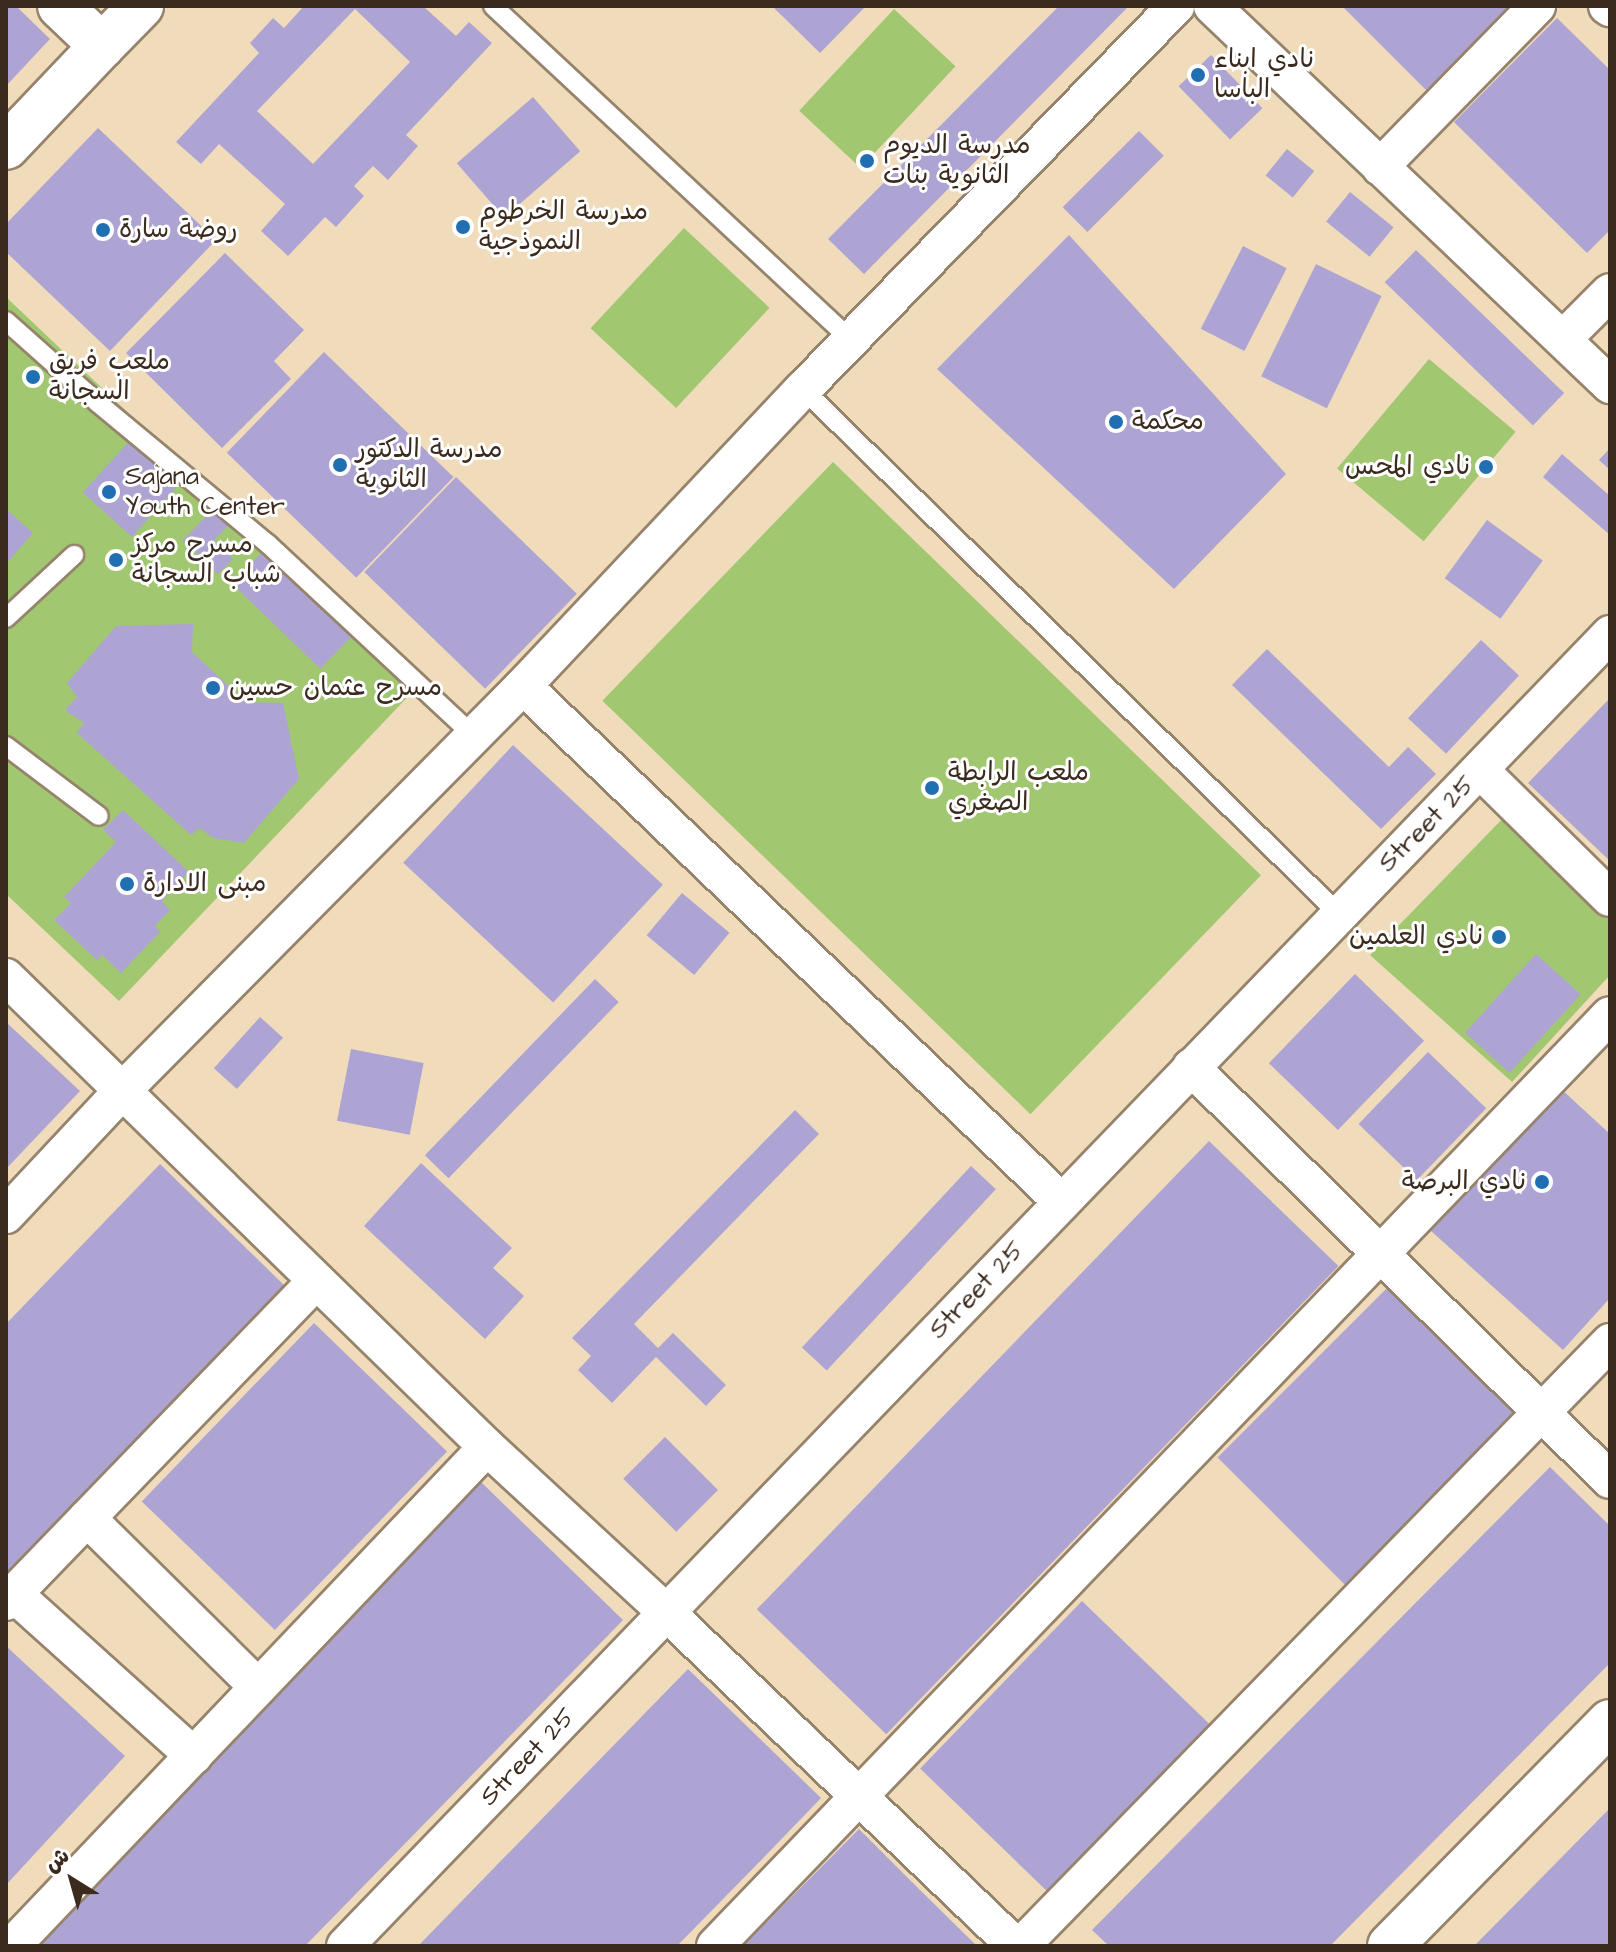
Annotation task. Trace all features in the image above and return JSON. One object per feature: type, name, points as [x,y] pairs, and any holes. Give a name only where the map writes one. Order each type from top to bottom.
[{"type":"street","points":[[60,6],[102,46]]},
{"type":"street","points":[[6,147],[141,6]]},
{"type":"street","points":[[6,1215],[121,1092],[523,686],[803,389],[1176,6]]},
{"type":"street","points":[[1212,6],[1610,385]]},
{"type":"street","points":[[1380,167],[1537,6]]},
{"type":"street","points":[[1563,339],[1610,292]]},
{"type":"street","name":"Street 25","points":[[345,1946],[1339,914],[1606,645]]},
{"type":"street","points":[[523,686],[1062,1202]]},
{"type":"street","points":[[1480,770],[1610,898]]},
{"type":"street","points":[[6,977],[487,1447],[667,1613],[1015,1946]]},
{"type":"street","points":[[715,1946],[855,1796],[1382,1255],[1610,1015]]},
{"type":"street","points":[[1191,1067],[1610,1480]]},
{"type":"street","points":[[194,1756],[10,1598],[316,1281]]},
{"type":"street","points":[[1021,1946],[1540,1410],[1610,1342]]},
{"type":"street","points":[[12,1946],[487,1447]]},
{"type":"street","points":[[87,1518],[258,1687]]},
{"type":"street","points":[[1390,1946],[1610,1722]]},
{"type":"lane","points":[[493,6],[851,340]]},
{"type":"lane","points":[[6,321],[98,403],[268,544],[474,736]]},
{"type":"lane","points":[[803,389],[1339,914]]},
{"type":"lane","points":[[6,618],[74,555]]},
{"type":"lane","points":[[6,746],[99,816]]},
{"type":"green space","points":[[894,9],[955,66],[861,168],[799,111]]},
{"type":"green space","points":[[684,228],[770,308],[676,408],[591,328]]},
{"type":"green space","name":"Sajana Youth Center","points":[[6,297],[417,687],[119,1001],[6,894]]},
{"type":"green space","points":[[1429,359],[1516,432],[1424,541],[1337,469]]},
{"type":"green space","name":"ملعب الرابطة الصغري","points":[[833,462],[1261,875],[1030,1114],[602,701]]},
{"type":"green space","name":"نادي العلمين","points":[[1511,810],[1610,907],[1610,975],[1512,1082],[1370,955]]},
{"type":"building","points":[[6,6],[16,6],[50,39],[6,86]]},
{"type":"building","points":[[304,6],[423,6],[456,36],[469,22],[492,43],[406,135],[418,146],[388,180],[373,166],[354,186],[364,196],[336,227],[325,217],[288,256],[261,231],[285,204],[219,144],[201,164],[176,142],[259,53],[250,43],[273,18],[284,28]],"holes":[[[355,9],[410,62],[313,164],[257,111]]]},
{"type":"building","points":[[772,6],[866,6],[820,53]]},
{"type":"building","points":[[1059,6],[1129,6],[864,274],[828,239]]},
{"type":"building","points":[[1342,6],[1512,6],[1427,91]]},
{"type":"building","points":[[1557,18],[1610,70],[1610,230],[1587,253],[1454,122]]},
{"type":"building","points":[[1211,55],[1262,108],[1230,139],[1179,86]]},
{"type":"building","points":[[533,97],[580,151],[504,218],[457,163]]},
{"type":"building","name":"روضة سارة","points":[[98,128],[216,240],[110,351],[6,252],[6,224]]},
{"type":"building","points":[[1139,131],[1164,156],[1087,232],[1063,207]]},
{"type":"building","points":[[1287,149],[1314,171],[1293,197],[1266,175]]},
{"type":"building","points":[[1350,192],[1394,227],[1370,257],[1326,222]]},
{"type":"building","name":"محكمة","points":[[1069,235],[1286,474],[1174,589],[937,369]]},
{"type":"building","points":[[1243,246],[1287,268],[1244,351],[1201,329]]},
{"type":"building","points":[[1416,250],[1564,393],[1533,425],[1385,282]]},
{"type":"building","points":[[225,253],[304,330],[274,361],[291,379],[222,448],[126,353]]},
{"type":"building","points":[[1316,264],[1382,296],[1327,408],[1261,376]]},
{"type":"building","name":"مدرسة الدكتور الثانوية","points":[[324,352],[453,477],[356,578],[227,453]]},
{"type":"building","points":[[131,439],[180,483],[132,537],[83,493]]},
{"type":"building","points":[[1610,448],[1610,470],[1599,460]]},
{"type":"building","points":[[1562,454],[1610,496],[1610,535],[1543,477]]},
{"type":"building","points":[[456,477],[577,594],[485,689],[364,572]]},
{"type":"building","points":[[216,506],[232,522],[214,540],[233,559],[218,574],[183,540]]},
{"type":"building","points":[[6,509],[33,533],[6,564]]},
{"type":"building","points":[[1487,520],[1543,561],[1501,619],[1445,578]]},
{"type":"building","points":[[268,546],[356,631],[320,669],[232,583]]},
{"type":"building","points":[[193,624],[192,652],[246,702],[283,703],[299,779],[244,843],[213,838],[200,828],[191,835],[77,733],[84,723],[65,710],[77,697],[67,683],[116,626]]},
{"type":"building","points":[[1481,640],[1519,675],[1446,754],[1408,718]]},
{"type":"building","points":[[1267,649],[1389,767],[1408,747],[1436,774],[1381,829],[1232,685]]},
{"type":"building","points":[[1610,698],[1610,861],[1528,783]]},
{"type":"building","points":[[513,745],[663,885],[553,1003],[403,863]]},
{"type":"building","name":"مبنى الادارة","points":[[123,810],[189,872],[162,901],[170,910],[155,926],[160,932],[121,973],[102,955],[97,960],[54,920],[71,903],[64,897],[116,842],[103,830]]},
{"type":"building","points":[[682,893],[729,933],[694,975],[647,935]]},
{"type":"building","points":[[1536,954],[1581,994],[1510,1073],[1465,1033]]},
{"type":"building","points":[[1355,974],[1424,1041],[1338,1130],[1269,1063]]},
{"type":"building","points":[[595,979],[619,1002],[449,1178],[425,1155]]},
{"type":"building","points":[[260,1017],[283,1038],[237,1089],[214,1068]]},
{"type":"building","points":[[6,1022],[80,1091],[6,1169]]},
{"type":"building","points":[[351,1049],[424,1063],[410,1135],[337,1121]]},
{"type":"building","points":[[1428,1052],[1486,1108],[1417,1180],[1359,1124]]},
{"type":"building","name":"نادي البرصة","points":[[1560,1088],[1610,1134],[1610,1298],[1563,1350],[1430,1230]]},
{"type":"building","points":[[795,1110],[819,1134],[634,1324],[658,1348],[673,1333],[726,1385],[706,1406],[656,1357],[612,1403],[578,1370],[591,1356],[572,1338]]},
{"type":"building","points":[[1209,1141],[1338,1266],[886,1734],[757,1609]]},
{"type":"building","points":[[421,1163],[512,1248],[493,1268],[524,1296],[485,1339],[364,1226]]},
{"type":"building","points":[[160,1164],[287,1288],[6,1577],[6,1324]]},
{"type":"building","points":[[971,1166],[996,1189],[827,1371],[802,1347]]},
{"type":"building","points":[[1388,1287],[1519,1418],[1348,1588],[1218,1457]]},
{"type":"building","points":[[314,1323],[447,1452],[275,1630],[142,1501]]},
{"type":"building","points":[[665,1437],[718,1490],[676,1532],[623,1479]]},
{"type":"building","points":[[1550,1467],[1610,1526],[1610,1663],[1330,1946],[1109,1946],[1092,1930]]},
{"type":"building","points":[[480,1481],[623,1620],[471,1776],[305,1946],[26,1946]]},
{"type":"building","points":[[1082,1601],[1211,1725],[1049,1893],[920,1769]]},
{"type":"building","points":[[6,1646],[125,1756],[6,1885]]},
{"type":"building","points":[[688,1669],[821,1798],[770,1851],[677,1946],[418,1946]]},
{"type":"building","points":[[1610,1808],[1610,1946],[1474,1946],[1559,1860]]},
{"type":"building","points":[[859,1829],[922,1892],[977,1946],[743,1946]]},
{"type":"place","name":"نادي ابناء الباسا","points":[[1198,75]]},
{"type":"place","name":"مدرسة الديوم الثانوية بنات","points":[[867,161]]},
{"type":"place","name":"مدرسة الخرطوم النموذجية","points":[[463,227]]},
{"type":"place","name":"روضة سارة","points":[[103,230]]},
{"type":"place","name":"ملعب فريق السجانة","points":[[33,377]]},
{"type":"place","name":"محكمة","points":[[1116,422]]},
{"type":"place","name":"مدرسة الدكتور الثانوية","points":[[340,465]]},
{"type":"place","name":"نادي المحس","points":[[1486,467]]},
{"type":"place","name":"Sajana Youth Center","points":[[109,492]]},
{"type":"place","name":"مسرح مركز شباب السجانة","points":[[116,560]]},
{"type":"place","name":"مسرح عثمان حسين","points":[[213,688]]},
{"type":"place","name":"ملعب الرابطة الصغري","points":[[932,788]]},
{"type":"place","name":"مبنى الادارة","points":[[127,884]]},
{"type":"place","name":"نادي العلمين","points":[[1499,937]]},
{"type":"place","name":"نادي البرصة","points":[[1542,1182]]}]
